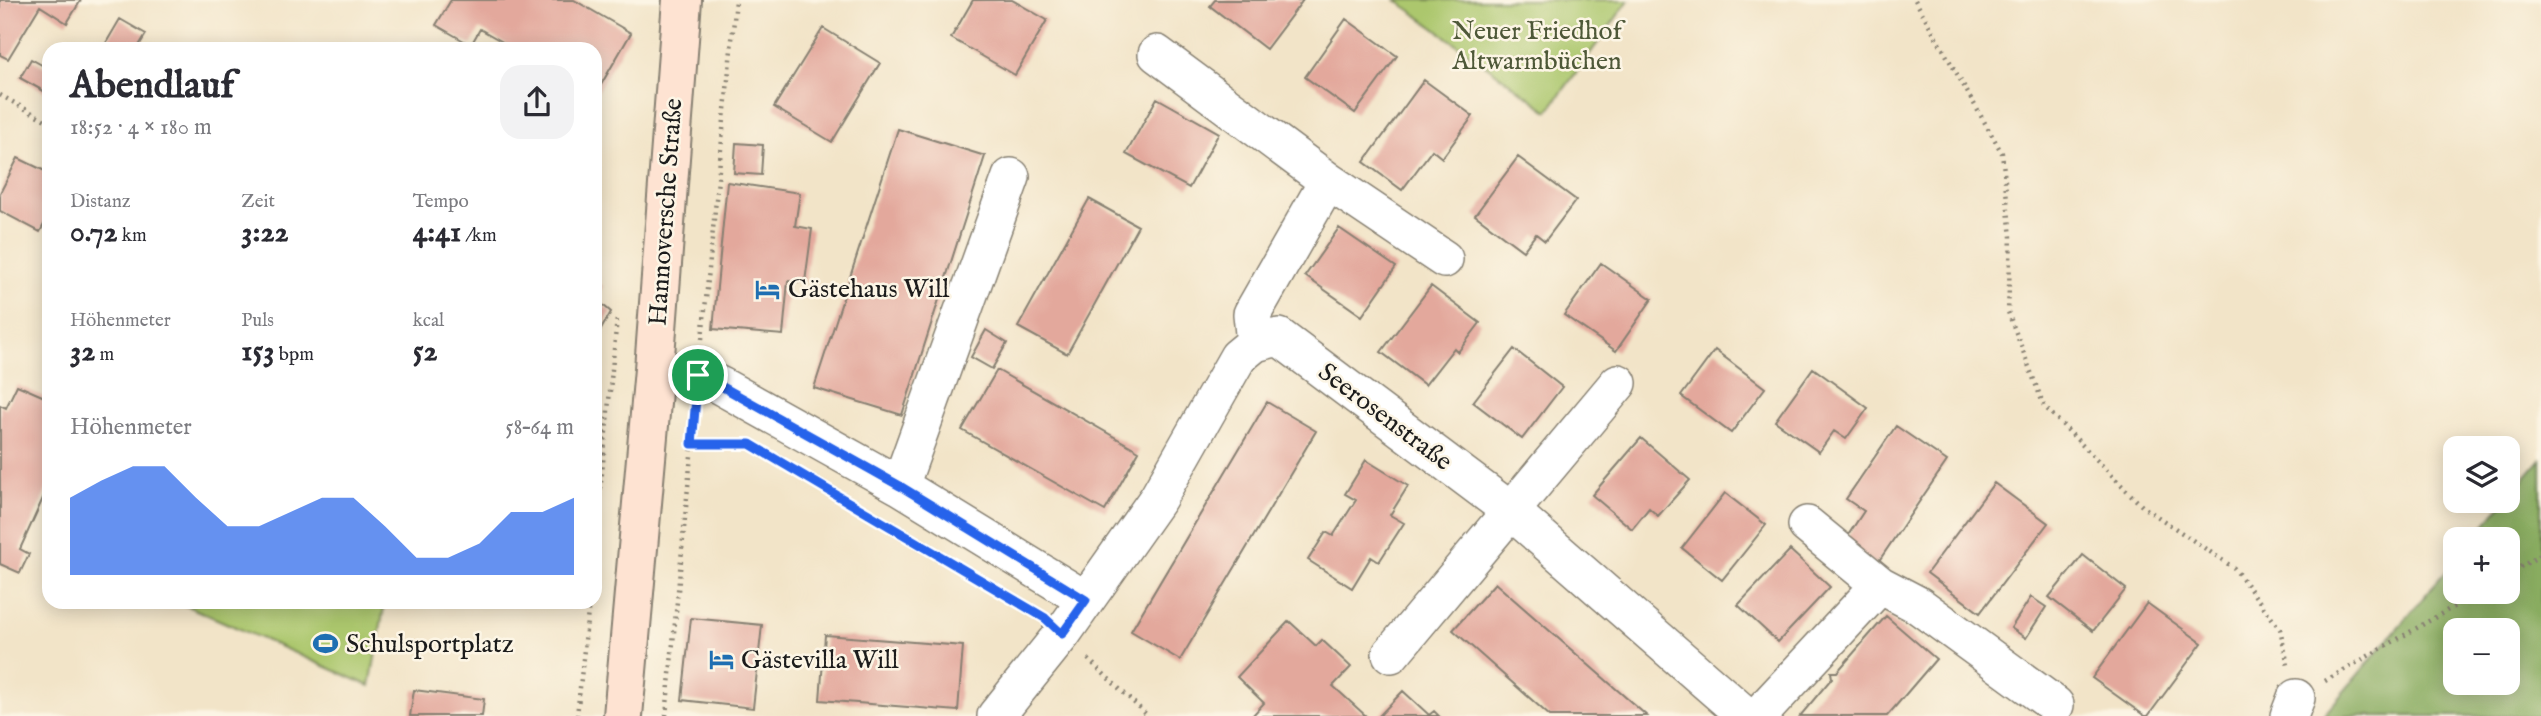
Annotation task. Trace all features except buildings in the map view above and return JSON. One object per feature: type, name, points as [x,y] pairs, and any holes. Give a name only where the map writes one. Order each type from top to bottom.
[{"type":"main road","name":"Hannoversche Straße","points":[[623,716],[654,369],[682,0]]},
{"type":"street","points":[[1157,54],[1328,181],[1444,259]]},
{"type":"street","points":[[900,486],[1011,177]]},
{"type":"street","points":[[996,716],[1062,634],[1158,498],[1238,357],[1255,342],[1252,314],[1328,181]]},
{"type":"street","name":"Seerosenstraße","points":[[1255,342],[1279,337],[1511,511],[1746,716]]},
{"type":"street","points":[[654,369],[698,375],[721,386],[900,486],[1086,600]]},
{"type":"street","points":[[1391,654],[1618,383]]},
{"type":"street","points":[[1807,525],[1880,585],[1917,605],[2055,705]]},
{"type":"street","points":[[1758,716],[1880,585]]},
{"type":"path","points":[[666,716],[736,0]]},
{"type":"path","points":[[1915,0],[2002,153],[2011,237],[2008,312],[2045,406],[2142,506],[2234,568],[2280,629],[2293,707],[2460,604]]},
{"type":"path","points":[[0,95],[42,118]]},
{"type":"path","points":[[692,444],[750,444]]},
{"type":"path","points":[[602,449],[602,474]]},
{"type":"path","points":[[2520,568],[2541,555]]},
{"type":"path","points":[[577,716],[588,609]]},
{"type":"path","points":[[1062,634],[1148,716]]},
{"type":"green space","name":"Neuer Friedhof Altwarmbüchen","points":[[1396,0],[1629,0],[1548,111]]},
{"type":"green space","points":[[2541,459],[2541,716],[2323,716],[2443,574],[2443,604],[2520,604],[2520,527],[2483,527],[2495,513],[2520,513],[2520,484]]},
{"type":"green space","name":"Schulsportplatz","points":[[194,609],[384,609],[370,686]]},
{"type":"place","name":"Gästehaus Will","points":[[768,289]]},
{"type":"place","name":"Schulsportplatz","points":[[326,644]]},
{"type":"place","name":"Gästevilla Will","points":[[721,660]]},
{"type":"route","points":[[698,375],[900,486],[1086,600],[1062,634],[1045,618],[750,444],[692,444],[698,375]]}]
